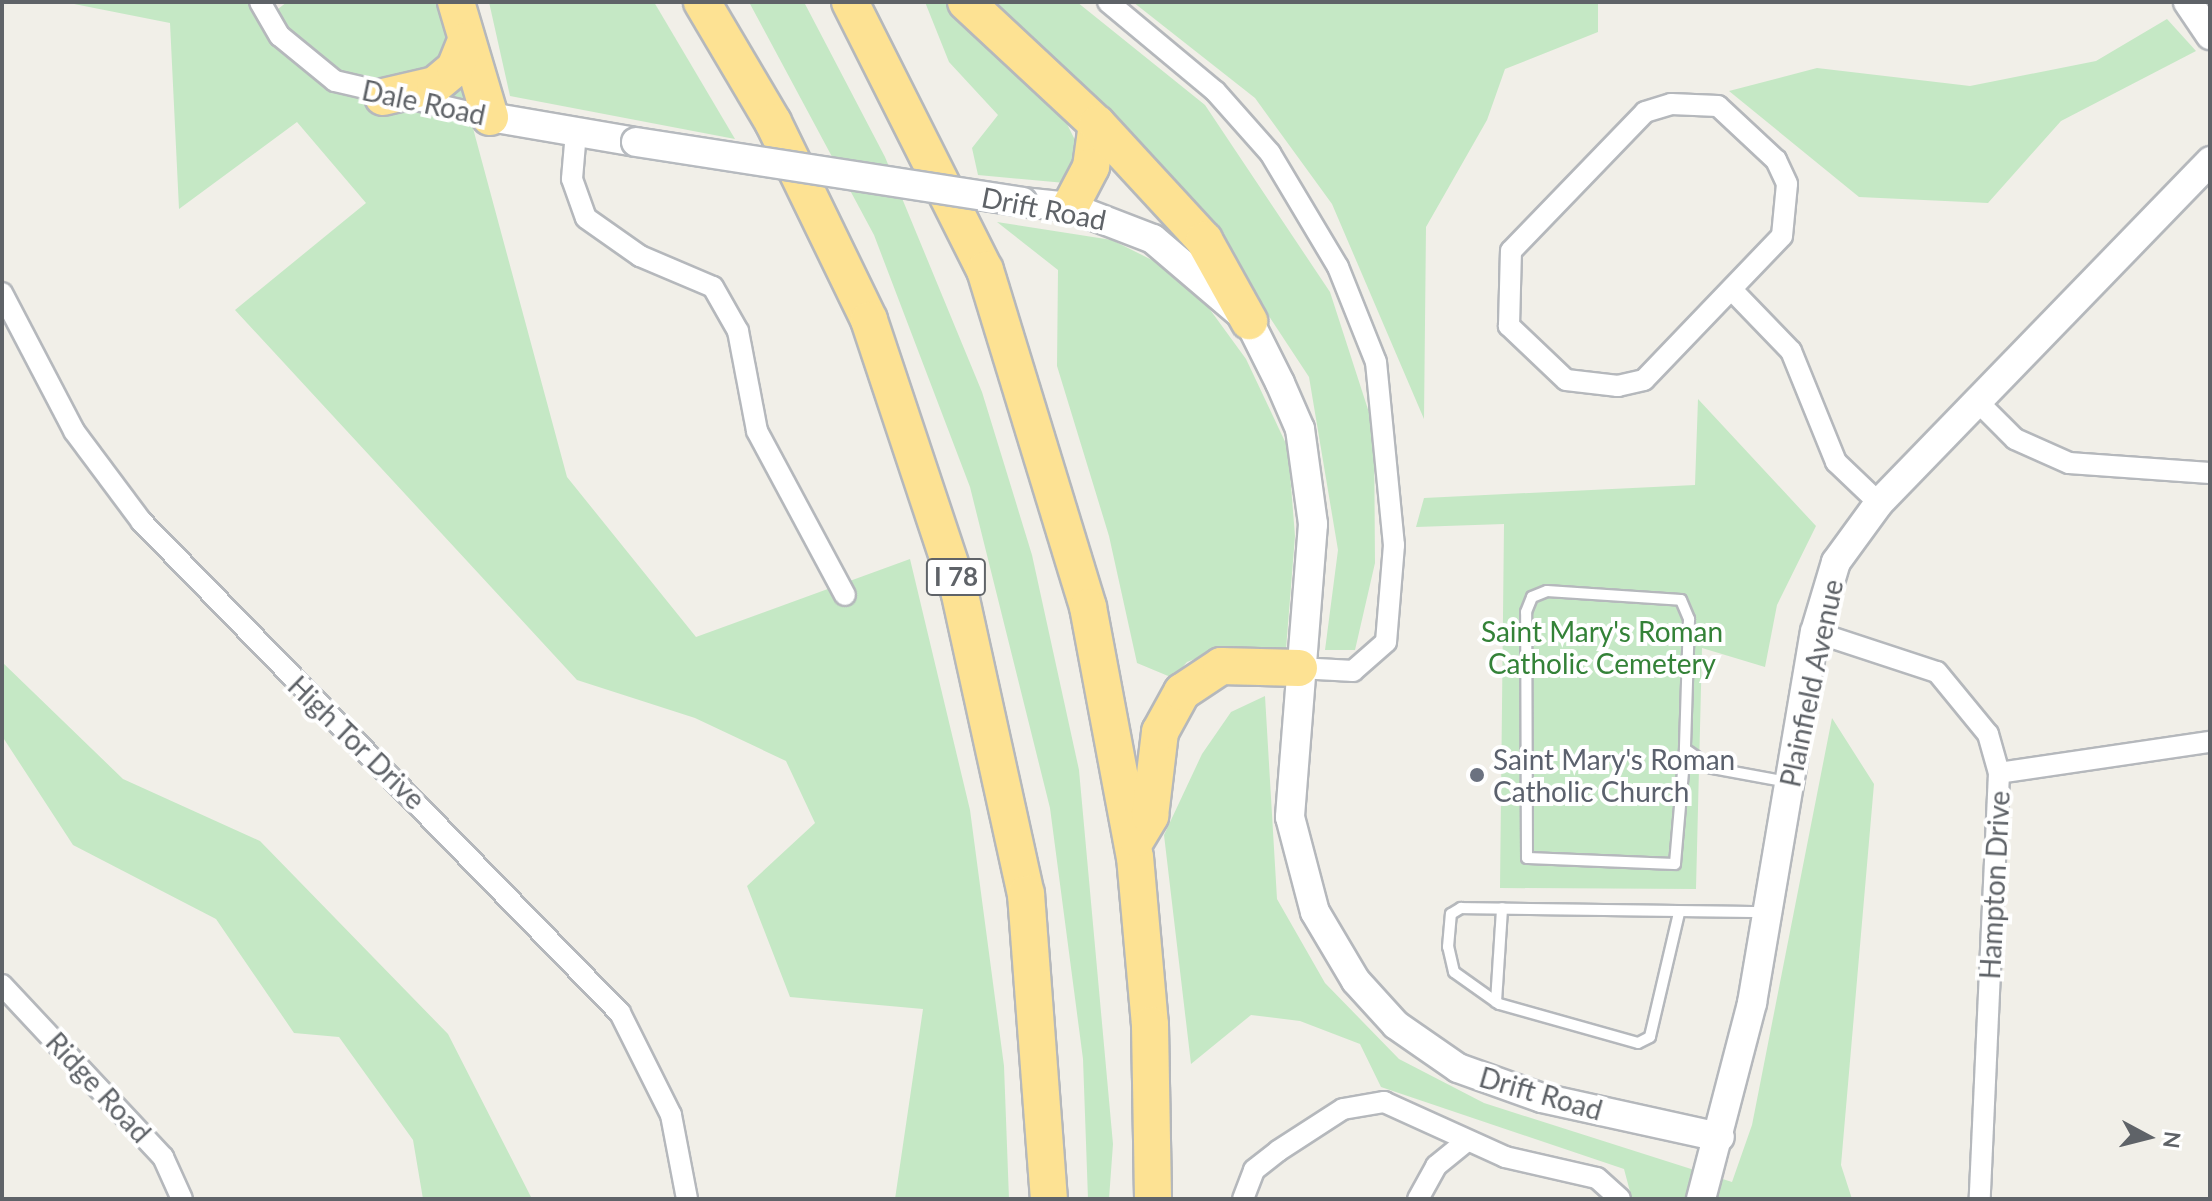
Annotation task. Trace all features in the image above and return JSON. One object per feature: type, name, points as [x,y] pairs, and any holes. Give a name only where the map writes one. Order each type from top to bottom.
[{"type":"highway","points":[[456,2],[490,117]]},
{"type":"highway","name":"I 78","points":[[702,2],[773,122],[869,320],[951,562],[991,711],[1026,894],[1049,1199]]},
{"type":"highway","points":[[850,2],[985,270],[1088,607],[1133,846],[1150,1025],[1153,1199]]},
{"type":"highway","points":[[966,2],[1097,124],[1204,240],[1249,321]]},
{"type":"highway","points":[[383,97],[435,85],[455,68],[466,41]]},
{"type":"highway","points":[[1070,207],[1091,167],[1097,124]]},
{"type":"highway","points":[[1133,846],[1150,816],[1160,732],[1182,692],[1221,666],[1299,668]]},
{"type":"main road","points":[[2188,2],[2210,35]]},
{"type":"main road","name":"Dale Road","points":[[490,117],[576,132]]},
{"type":"main road","name":"Drift Road","points":[[576,132],[1070,207],[1153,239],[1249,321],[1300,429],[1310,473],[1313,524],[1290,759],[1295,848],[1328,938],[1374,1002],[1458,1068],[1497,1085],[1720,1137]]},
{"type":"main road","name":"Plainfield Avenue","points":[[1701,1199],[1720,1137],[1768,912],[1815,632],[1836,562],[1879,503],[2210,161]]},
{"type":"street","name":"Dale Road","points":[[260,2],[280,36],[312,65],[383,97],[490,117]]},
{"type":"street","points":[[1108,2],[1215,91],[1270,153],[1338,267],[1376,362],[1394,545],[1386,642],[1353,671],[1299,668]]},
{"type":"street","points":[[1671,104],[1718,106],[1783,171],[1788,213],[1782,236],[1734,292],[1644,380],[1618,386],[1578,383],[1553,372],[1509,326],[1507,312],[1518,240],[1645,112],[1671,104]]},
{"type":"street","points":[[576,132],[572,179],[586,218],[640,256],[713,287],[732,320],[757,431],[845,595]]},
{"type":"street","points":[[1734,292],[1791,351],[1836,462],[1879,503]]},
{"type":"street","name":"High Tor Drive","points":[[2,293],[74,431],[141,521],[620,1013],[671,1115],[687,1199]]},
{"type":"street","points":[[1976,400],[2015,439],[2069,463],[2210,473]]},
{"type":"street","name":"Hampton Drive","points":[[1815,632],[1937,672],[1988,734],[1999,773],[1980,1199]]},
{"type":"street","points":[[1999,773],[2209,746]]},
{"type":"street","name":"Ridge Road","points":[[2,985],[163,1157],[182,1199]]},
{"type":"street","points":[[1243,1199],[1254,1170],[1360,1103],[1393,1104],[1466,1142],[1581,1172],[1620,1199]]},
{"type":"street","points":[[1418,1199],[1436,1166],[1466,1142]]},
{"type":"lane","points":[[1547,591],[1681,600],[1689,619],[1685,749],[1675,864],[1527,858],[1526,612],[1532,597],[1547,591]]},
{"type":"lane","points":[[1685,749],[1712,768],[1790,782]]},
{"type":"lane","points":[[1679,913],[1650,1037],[1638,1043],[1600,1035],[1496,1002],[1454,972],[1448,947],[1451,914],[1502,908],[1768,912]]},
{"type":"lane","points":[[1496,1002],[1502,908]]},
{"type":"green space","points":[[64,2],[259,2],[269,16],[287,2],[439,2],[567,477],[696,637],[910,559],[970,810],[1004,1066],[1009,1199],[895,1199],[923,1009],[790,997],[747,886],[815,823],[786,761],[695,718],[577,680],[235,310],[366,203],[297,122],[179,209],[170,23]]},
{"type":"green space","points":[[489,2],[654,2],[735,139],[510,96]]},
{"type":"green space","points":[[749,2],[804,2],[885,157],[982,392],[1032,555],[1079,770],[1113,1144],[1109,1199],[1088,1199],[1083,1059],[1050,808],[970,487],[874,235]]},
{"type":"green space","points":[[925,2],[945,2],[1065,120],[1078,146],[1065,183],[978,175],[972,148],[998,115],[949,62]]},
{"type":"green space","points":[[993,2],[1077,2],[1205,105],[1330,292],[1374,428],[1375,563],[1355,650],[1325,650],[1338,550],[1309,377],[1195,204]]},
{"type":"green space","points":[[1133,2],[1598,2],[1598,32],[1505,69],[1487,120],[1426,227],[1424,419],[1332,204],[1255,98]]},
{"type":"green space","points":[[2167,19],[2196,51],[2061,121],[1988,203],[1859,197],[1729,91],[1817,68],[1970,86],[2096,61]]},
{"type":"green space","points":[[997,222],[1112,240],[1158,263],[1203,300],[1246,359],[1288,448],[1295,536],[1286,649],[1215,651],[1187,662],[1173,678],[1137,663],[1109,536],[1057,366],[1058,270]]},
{"type":"green space","name":"Saint Mary's Roman Catholic Cemetery","points":[[1698,399],[1816,526],[1777,605],[1765,667],[1702,648],[1696,889],[1500,888],[1504,524],[1416,527],[1424,498],[1695,485]]},
{"type":"green space","points":[[2,662],[123,779],[260,841],[448,1034],[532,1199],[423,1199],[413,1140],[339,1037],[294,1033],[216,919],[73,845],[2,736]]},
{"type":"green space","points":[[1265,696],[1277,899],[1325,983],[1399,1059],[1484,1103],[1732,1182],[1752,1125],[1832,718],[1874,784],[1841,1165],[1852,1199],[1632,1199],[1624,1169],[1381,1087],[1360,1044],[1300,1021],[1251,1015],[1191,1064],[1164,835],[1202,754],[1231,712]]},
{"type":"place","name":"Saint Mary's Roman Catholic Church","points":[[1477,775]]}]
